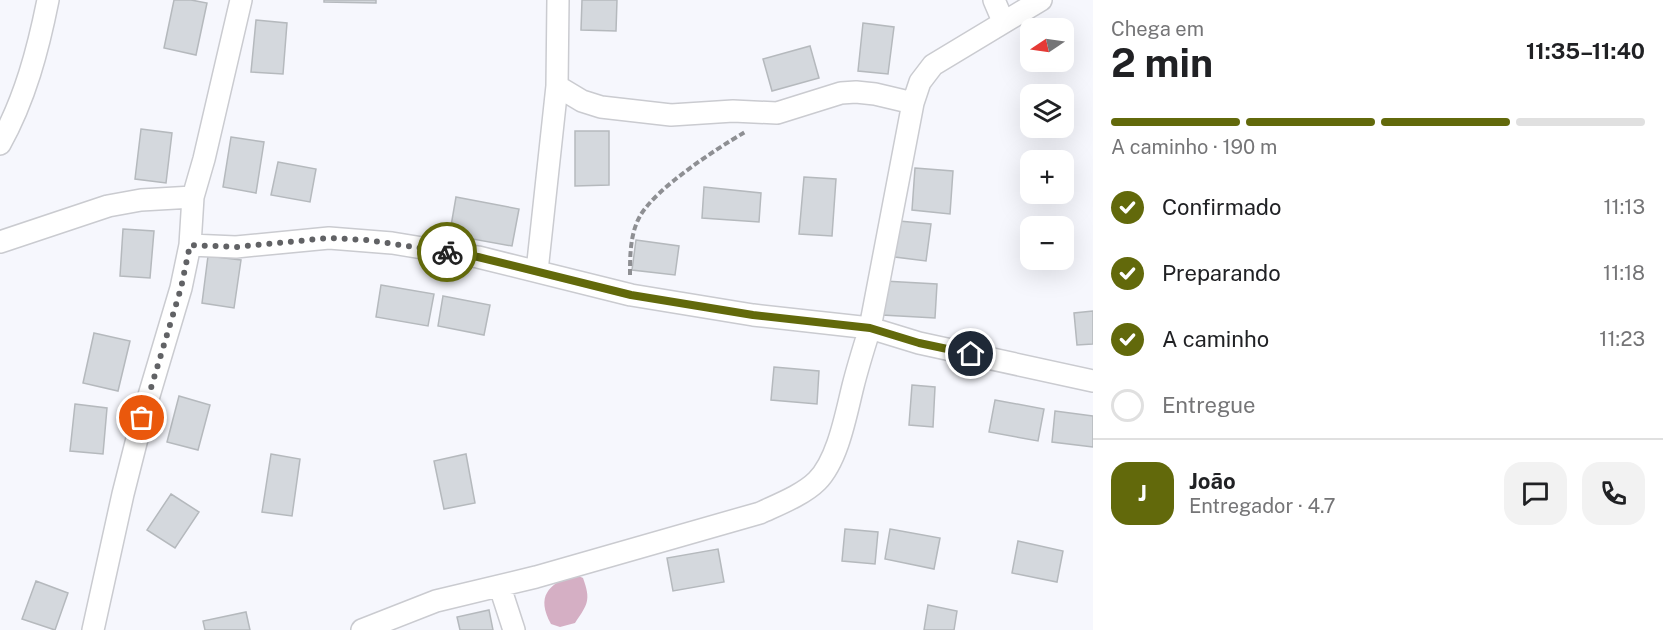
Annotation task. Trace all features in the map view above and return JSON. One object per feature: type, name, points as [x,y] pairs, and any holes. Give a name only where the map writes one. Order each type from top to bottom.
[{"type":"street","points":[[0,144],[14,118],[30,71],[48,0]]},
{"type":"street","points":[[93,630],[142,418],[181,288],[190,245],[193,197],[241,0]]},
{"type":"street","points":[[537,271],[557,86],[558,0]]},
{"type":"street","points":[[994,0],[1003,21]]},
{"type":"street","points":[[362,630],[436,601],[500,586],[760,513],[788,500],[817,481],[831,458],[842,432],[870,328],[913,103],[920,82],[933,65],[1041,0]]},
{"type":"street","points":[[557,86],[582,101],[601,107],[670,115],[733,111],[777,113],[841,93],[856,92],[913,103]]},
{"type":"street","points":[[0,242],[108,206],[152,199],[193,197]]},
{"type":"street","points":[[190,245],[236,247],[329,238],[367,240],[478,257],[631,295],[753,315],[870,328],[919,343],[1093,381]]},
{"type":"street","points":[[500,586],[514,630]]},
{"type":"path","points":[[631,295],[632,239],[640,216],[661,191],[749,129]]},
{"type":"shaded area","points":[[574,574],[583,578],[587,602],[575,623],[560,627],[551,624],[545,606],[547,593],[551,587]]},
{"type":"building","points":[[174,0],[207,3],[196,55],[164,48]]},
{"type":"building","points":[[324,0],[376,0],[376,3],[324,2]]},
{"type":"building","points":[[582,0],[617,0],[616,31],[581,30]]},
{"type":"building","points":[[256,20],[287,23],[283,74],[251,72]]},
{"type":"building","points":[[863,23],[894,27],[888,74],[858,71]]},
{"type":"building","points":[[810,46],[819,78],[772,91],[763,59]]},
{"type":"building","points":[[141,129],[172,133],[166,183],[135,179]]},
{"type":"building","points":[[575,131],[609,131],[609,185],[575,186]]},
{"type":"building","points":[[231,137],[264,142],[256,193],[223,187]]},
{"type":"building","points":[[278,162],[316,169],[310,202],[271,195]]},
{"type":"building","points":[[915,168],[953,171],[950,214],[912,210]]},
{"type":"building","points":[[804,177],[836,179],[832,236],[799,234]]},
{"type":"building","points":[[704,187],[761,193],[759,222],[702,218]]},
{"type":"building","points":[[456,197],[519,209],[512,246],[462,237],[459,251],[447,249]]},
{"type":"building","points":[[899,221],[931,224],[926,261],[895,257]]},
{"type":"building","points":[[123,229],[154,231],[150,278],[120,276]]},
{"type":"building","points":[[636,240],[679,246],[675,275],[632,270]]},
{"type":"building","points":[[208,256],[241,260],[234,308],[202,303]]},
{"type":"building","points":[[884,281],[937,284],[935,318],[882,315]]},
{"type":"building","points":[[381,285],[434,294],[428,326],[376,317]]},
{"type":"building","points":[[443,296],[490,305],[484,335],[438,326]]},
{"type":"building","points":[[1093,311],[1093,344],[1077,345],[1074,313]]},
{"type":"building","points":[[94,333],[130,341],[118,391],[83,383]]},
{"type":"building","points":[[774,367],[819,371],[817,404],[771,400]]},
{"type":"building","points":[[912,385],[935,387],[933,427],[909,425]]},
{"type":"building","points":[[179,396],[210,405],[198,450],[167,442]]},
{"type":"building","points":[[995,400],[1044,409],[1038,441],[989,432]]},
{"type":"building","points":[[75,404],[107,408],[103,454],[70,451]]},
{"type":"building","points":[[1055,411],[1093,416],[1093,447],[1052,442]]},
{"type":"building","points":[[271,454],[300,459],[292,516],[262,512]]},
{"type":"building","points":[[466,454],[475,503],[444,509],[434,461]]},
{"type":"building","points":[[171,494],[199,512],[175,548],[147,530]]},
{"type":"building","points":[[845,529],[878,532],[875,564],[842,561]]},
{"type":"building","points":[[890,529],[940,538],[934,569],[885,559]]},
{"type":"building","points":[[1018,541],[1063,551],[1057,582],[1012,573]]},
{"type":"building","points":[[718,549],[724,582],[673,591],[667,558]]},
{"type":"building","points":[[36,581],[68,593],[55,630],[22,619]]},
{"type":"building","points":[[928,605],[957,611],[954,630],[924,630]]},
{"type":"building","points":[[489,610],[493,630],[460,630],[457,617]]},
{"type":"building","points":[[246,612],[250,630],[205,630],[203,621]]},
{"type":"way so far","points":[[142,418],[181,288],[190,245],[236,247],[329,238],[367,240],[447,252]]},
{"type":"route","points":[[447,252],[478,257],[631,295],[753,315],[870,328],[919,343],[971,354]]}]
